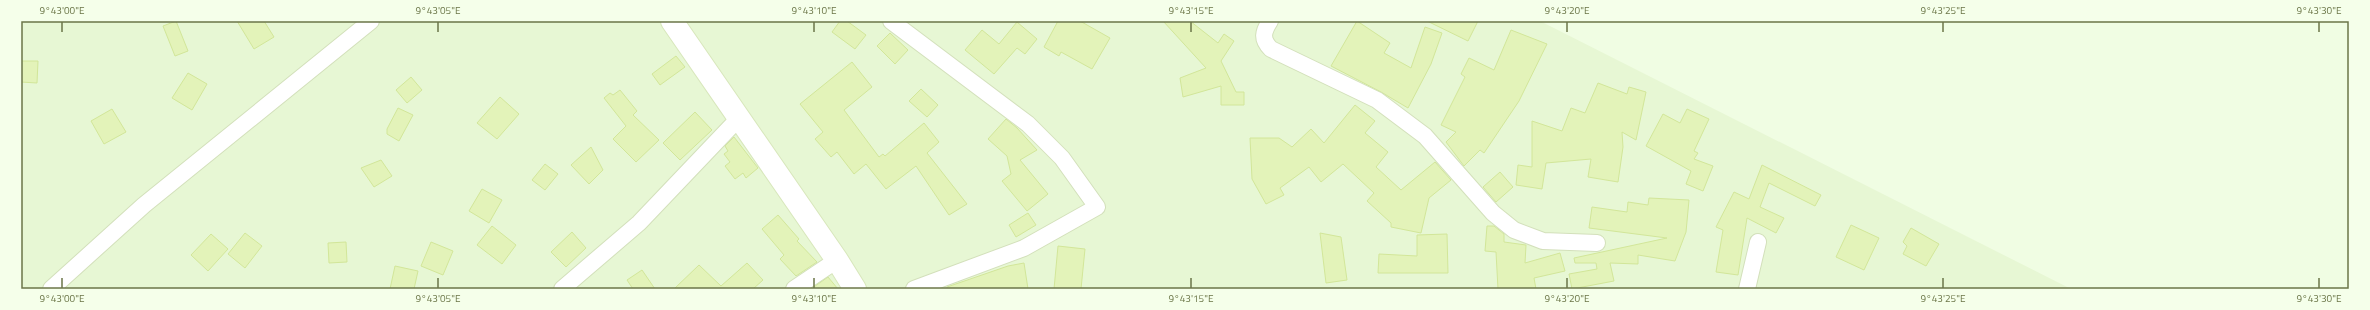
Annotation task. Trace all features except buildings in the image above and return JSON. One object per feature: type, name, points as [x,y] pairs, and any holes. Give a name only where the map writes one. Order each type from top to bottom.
[{"type":"main road","points":[[672,21],[837,260],[855,289]]},
{"type":"street","points":[[51,289],[144,205],[283,90],[372,21]]},
{"type":"street","points":[[891,21],[1028,124],[1062,158],[1097,207],[1024,248],[914,289]]},
{"type":"street","points":[[1270,21],[1263,32],[1264,42],[1271,48],[1377,100],[1419,131],[1493,212],[1514,230],[1543,241],[1597,243]]},
{"type":"street","points":[[562,289],[639,223],[739,118]]},
{"type":"street","points":[[1747,289],[1758,242]]},
{"type":"street","points":[[794,289],[837,260]]},
{"type":"shaded area","points":[[21,21],[1540,21],[2071,289],[21,289]]}]
